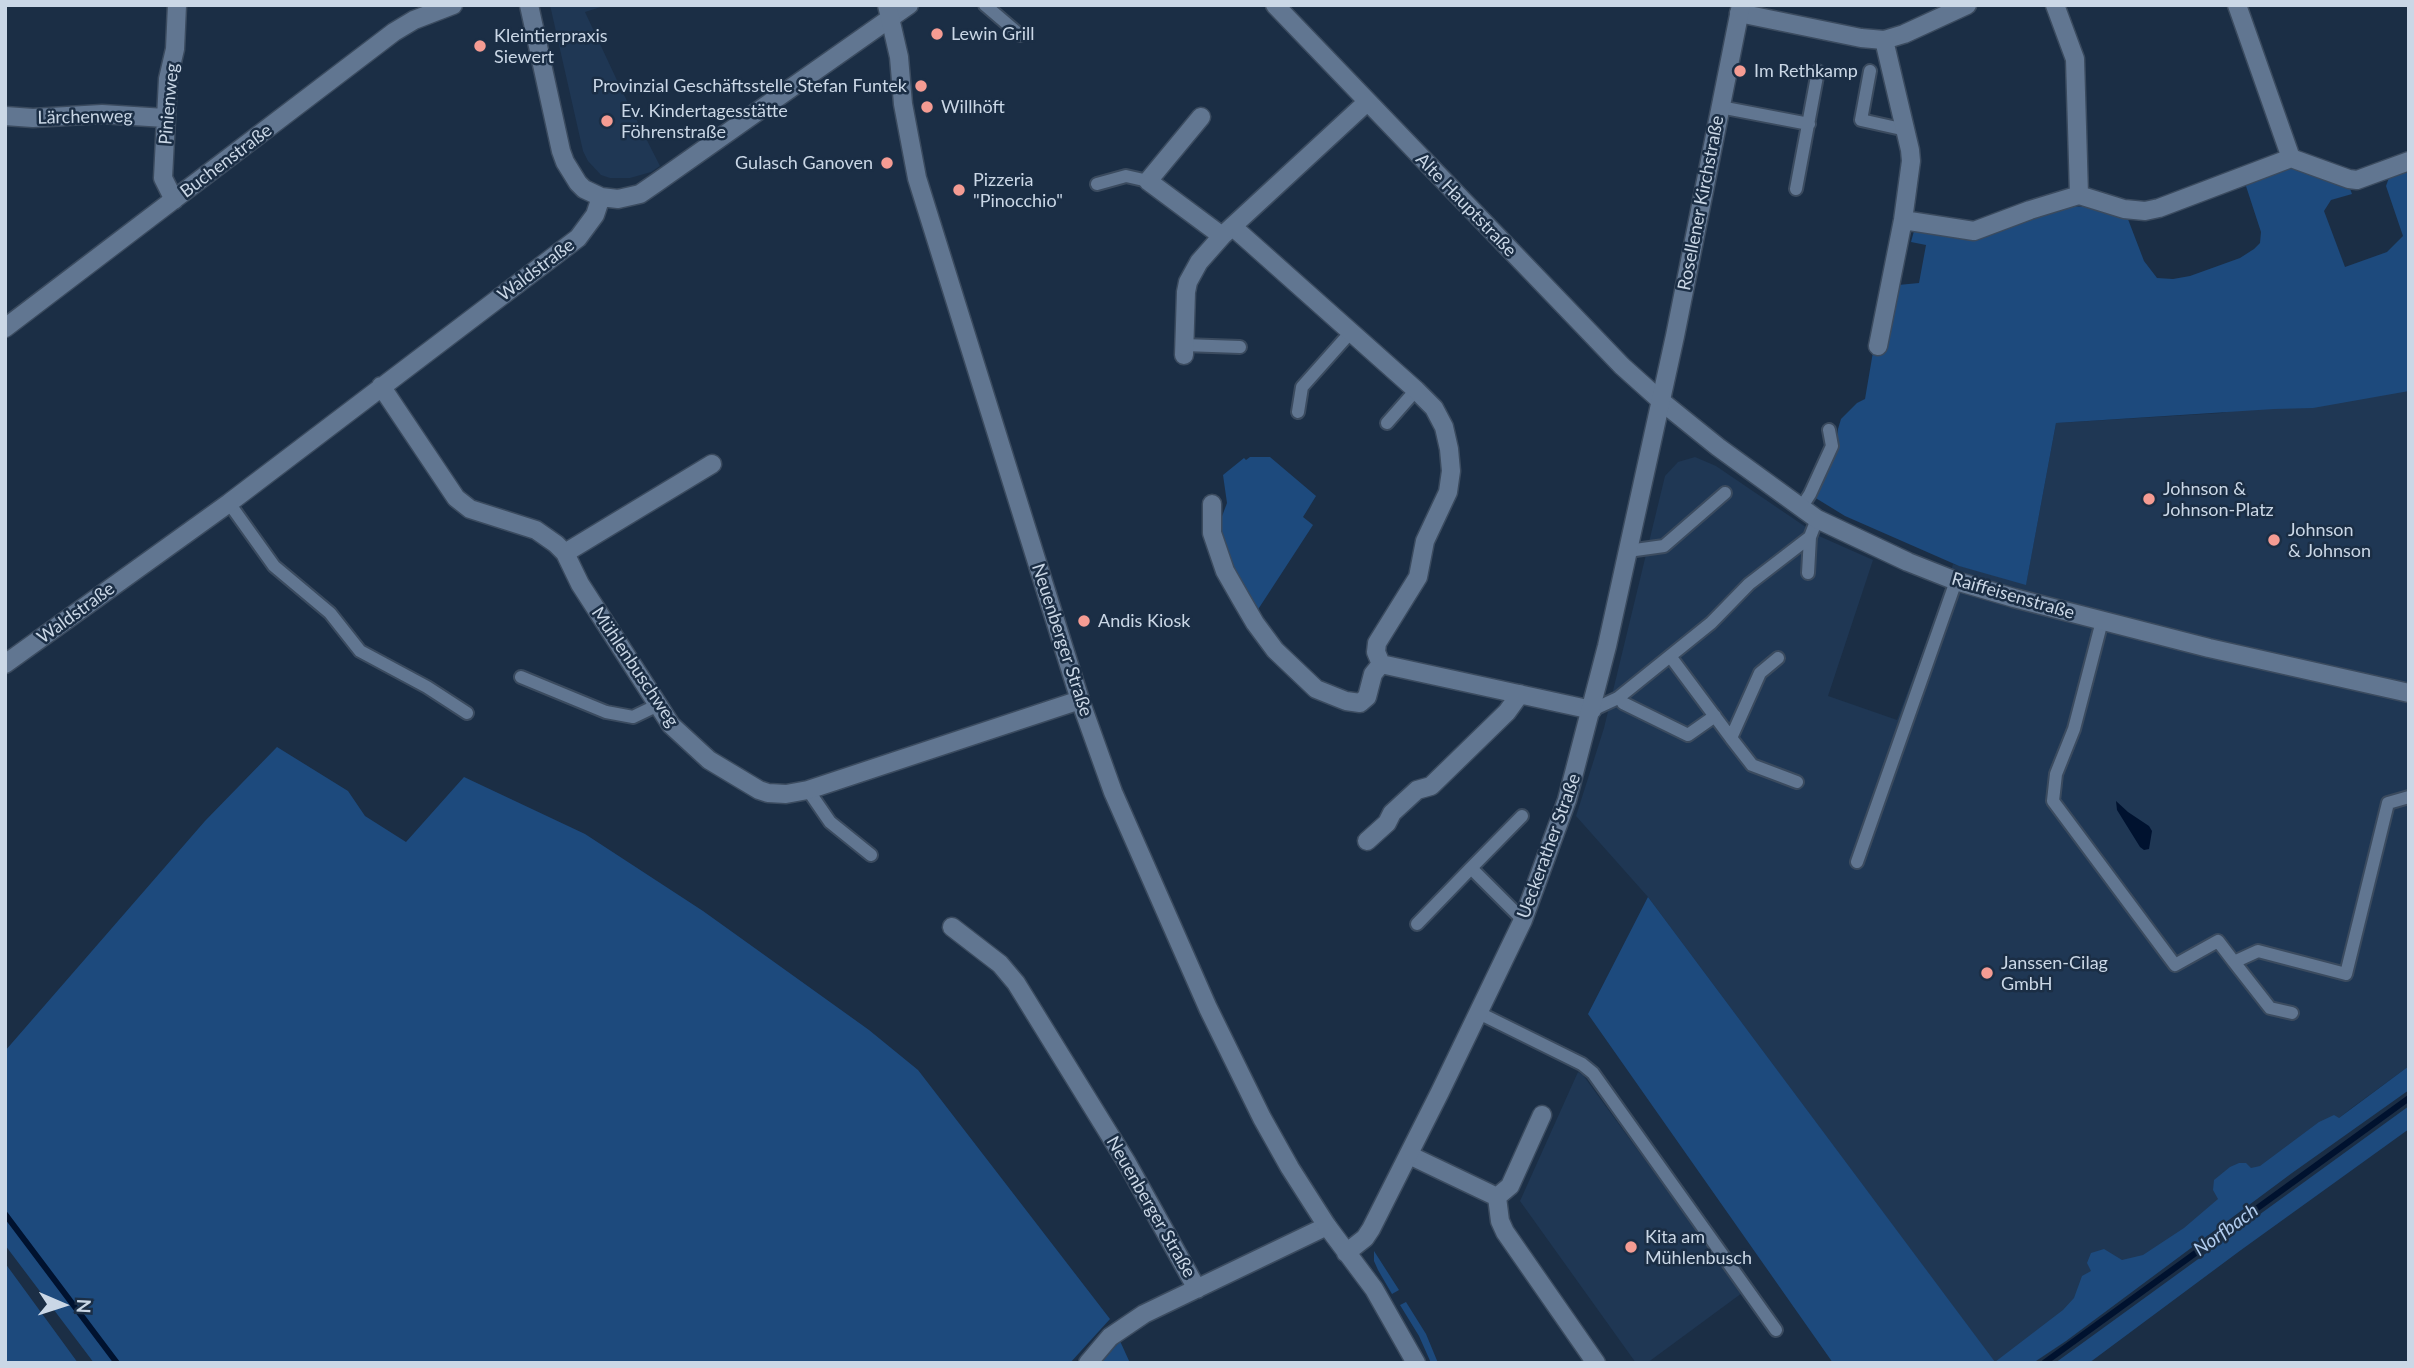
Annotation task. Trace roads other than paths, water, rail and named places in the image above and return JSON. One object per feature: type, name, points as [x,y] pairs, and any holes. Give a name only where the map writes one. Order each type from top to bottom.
[{"type":"street","name":"Pinienweg","points":[[174,200],[163,178],[167,79],[175,49],[177,5]]},
{"type":"street","name":"Buchenstraße","points":[[5,328],[420,11],[453,5]]},
{"type":"street","points":[[529,5],[561,151],[584,189],[601,197],[618,199],[640,194],[889,13],[909,5]]},
{"type":"street","name":"Alte Hauptstraße","points":[[1275,5],[1576,320],[1661,401]]},
{"type":"street","points":[[1740,9],[1861,38],[1884,40],[1904,34],[1967,5]]},
{"type":"street","points":[[2055,5],[2075,59],[2079,195]]},
{"type":"street","points":[[2237,5],[2291,158]]},
{"type":"street","name":"Rosellener Kirchstraße","points":[[1661,401],[1740,9]]},
{"type":"street","name":"Neuenberger Straße","points":[[889,13],[899,57],[906,126],[918,178],[1080,700],[1130,833],[1208,1008],[1268,1128],[1326,1226],[1374,1289],[1416,1363]]},
{"type":"street","points":[[1878,346],[1903,220],[1911,161],[1884,40]]},
{"type":"street","points":[[1184,350],[1184,307],[1188,282],[1199,262],[1227,232],[1367,102]]},
{"type":"street","name":"Lärchenweg","points":[[5,116],[33,118],[102,114],[166,118]]},
{"type":"street","points":[[1201,117],[1148,181],[1227,232],[1350,333],[1416,390],[1434,408],[1444,427],[1449,449],[1448,492],[1422,549],[1418,577],[1377,643],[1376,652],[1381,664]]},
{"type":"street","points":[[1903,220],[1974,231],[2079,195],[2124,209],[2145,211],[2159,208],[2291,158],[2357,180],[2409,161]]},
{"type":"street","name":"Waldstraße","points":[[5,664],[229,503],[579,238],[595,215],[601,197]]},
{"type":"street","points":[[381,386],[462,504],[536,530],[565,553],[712,464]]},
{"type":"street","name":"Raiffeisenstraße","points":[[1661,401],[1718,447],[1817,519],[1880,551],[1956,580],[2102,621],[2409,693]]},
{"type":"street","name":"Ueckerather Straße","points":[[1346,1253],[1365,1238],[1479,1013],[1522,920],[1567,800],[1592,710],[1661,401]]},
{"type":"street","points":[[1212,504],[1212,533],[1225,570],[1255,623],[1316,689],[1341,700],[1358,703],[1367,697],[1373,674],[1381,664]]},
{"type":"street","name":"Mühlenbuschweg","points":[[565,553],[580,584],[671,725],[716,765],[768,793],[786,794],[808,790],[1080,700]]},
{"type":"street","points":[[1381,664],[1592,710]]},
{"type":"street","points":[[1367,841],[1416,790],[1431,786],[1507,712],[1520,694]]},
{"type":"street","name":"Neuenberger Straße","points":[[952,927],[1000,964],[1016,983],[1127,1163],[1197,1289]]},
{"type":"street","points":[[1497,1197],[1510,1186],[1542,1115]]},
{"type":"street","points":[[1409,1155],[1497,1197]]},
{"type":"street","points":[[1497,1197],[1500,1221],[1505,1232],[1596,1363]]},
{"type":"street","name":"Neuenberger Straße","points":[[1088,1363],[1110,1337],[1144,1314],[1326,1226]]},
{"type":"lane","points":[[985,5],[1020,35]]},
{"type":"lane","points":[[1796,188],[1818,71]]},
{"type":"lane","points":[[1870,71],[1861,120],[1906,130]]},
{"type":"lane","points":[[1720,107],[1809,124]]},
{"type":"lane","points":[[1097,184],[1126,176],[1148,181]]},
{"type":"lane","points":[[1298,412],[1302,387],[1350,333]]},
{"type":"lane","points":[[1184,350],[1240,347]]},
{"type":"lane","points":[[1387,423],[1416,390]]},
{"type":"lane","points":[[1801,508],[1832,446],[1829,430]]},
{"type":"lane","points":[[1628,551],[1664,546],[1725,493]]},
{"type":"lane","points":[[229,503],[274,566],[330,613],[360,651],[428,687],[467,713]]},
{"type":"lane","points":[[1808,573],[1810,537],[1817,519]]},
{"type":"lane","points":[[1592,710],[1618,698],[1711,623],[1749,584],[1810,537]]},
{"type":"lane","points":[[1857,862],[1956,580]]},
{"type":"lane","points":[[2102,621],[2074,729],[2056,774],[2053,801],[2175,965],[2218,941],[2270,1008],[2292,1013]]},
{"type":"lane","points":[[1670,656],[1752,765],[1797,782]]},
{"type":"lane","points":[[1731,738],[1760,673],[1778,658]]},
{"type":"lane","points":[[521,677],[606,712],[632,717],[658,705]]},
{"type":"lane","points":[[1623,703],[1688,735],[1715,716]]},
{"type":"lane","points":[[808,790],[830,822],[871,855]]},
{"type":"lane","points":[[2234,962],[2258,951],[2346,974],[2388,803],[2409,797]]},
{"type":"lane","points":[[1416,924],[1522,816]]},
{"type":"lane","points":[[1471,868],[1522,920]]},
{"type":"lane","points":[[1479,1013],[1582,1064],[1593,1073],[1776,1330]]},
{"type":"waterway","name":"Norfbach","points":[[2044,1363],[2409,1098]]},
{"type":"waterway","points":[[5,1214],[117,1363]]},
{"type":"place","name":"Lewin Grill","points":[[937,34]]},
{"type":"place","name":"Kleintierpraxis Siewert","points":[[480,46]]},
{"type":"place","name":"Im Rethkamp","points":[[1740,71]]},
{"type":"place","name":"Provinzial Geschäftsstelle Stefan Funtek","points":[[921,86]]},
{"type":"place","name":"Willhöft","points":[[927,107]]},
{"type":"place","name":"Ev. Kindertagesstätte Föhrenstraße","points":[[607,121]]},
{"type":"place","name":"Gulasch Ganoven","points":[[887,163]]},
{"type":"place","name":"Pizzeria \"Pinocchio\"","points":[[959,190]]},
{"type":"place","name":"Johnson & Johnson-Platz","points":[[2149,499]]},
{"type":"place","name":"Johnson & Johnson","points":[[2274,540]]},
{"type":"place","name":"Andis Kiosk","points":[[1084,621]]},
{"type":"place","name":"Janssen-Cilag GmbH","points":[[1987,973]]},
{"type":"place","name":"Kita am Mühlenbusch","points":[[1631,1247]]}]
